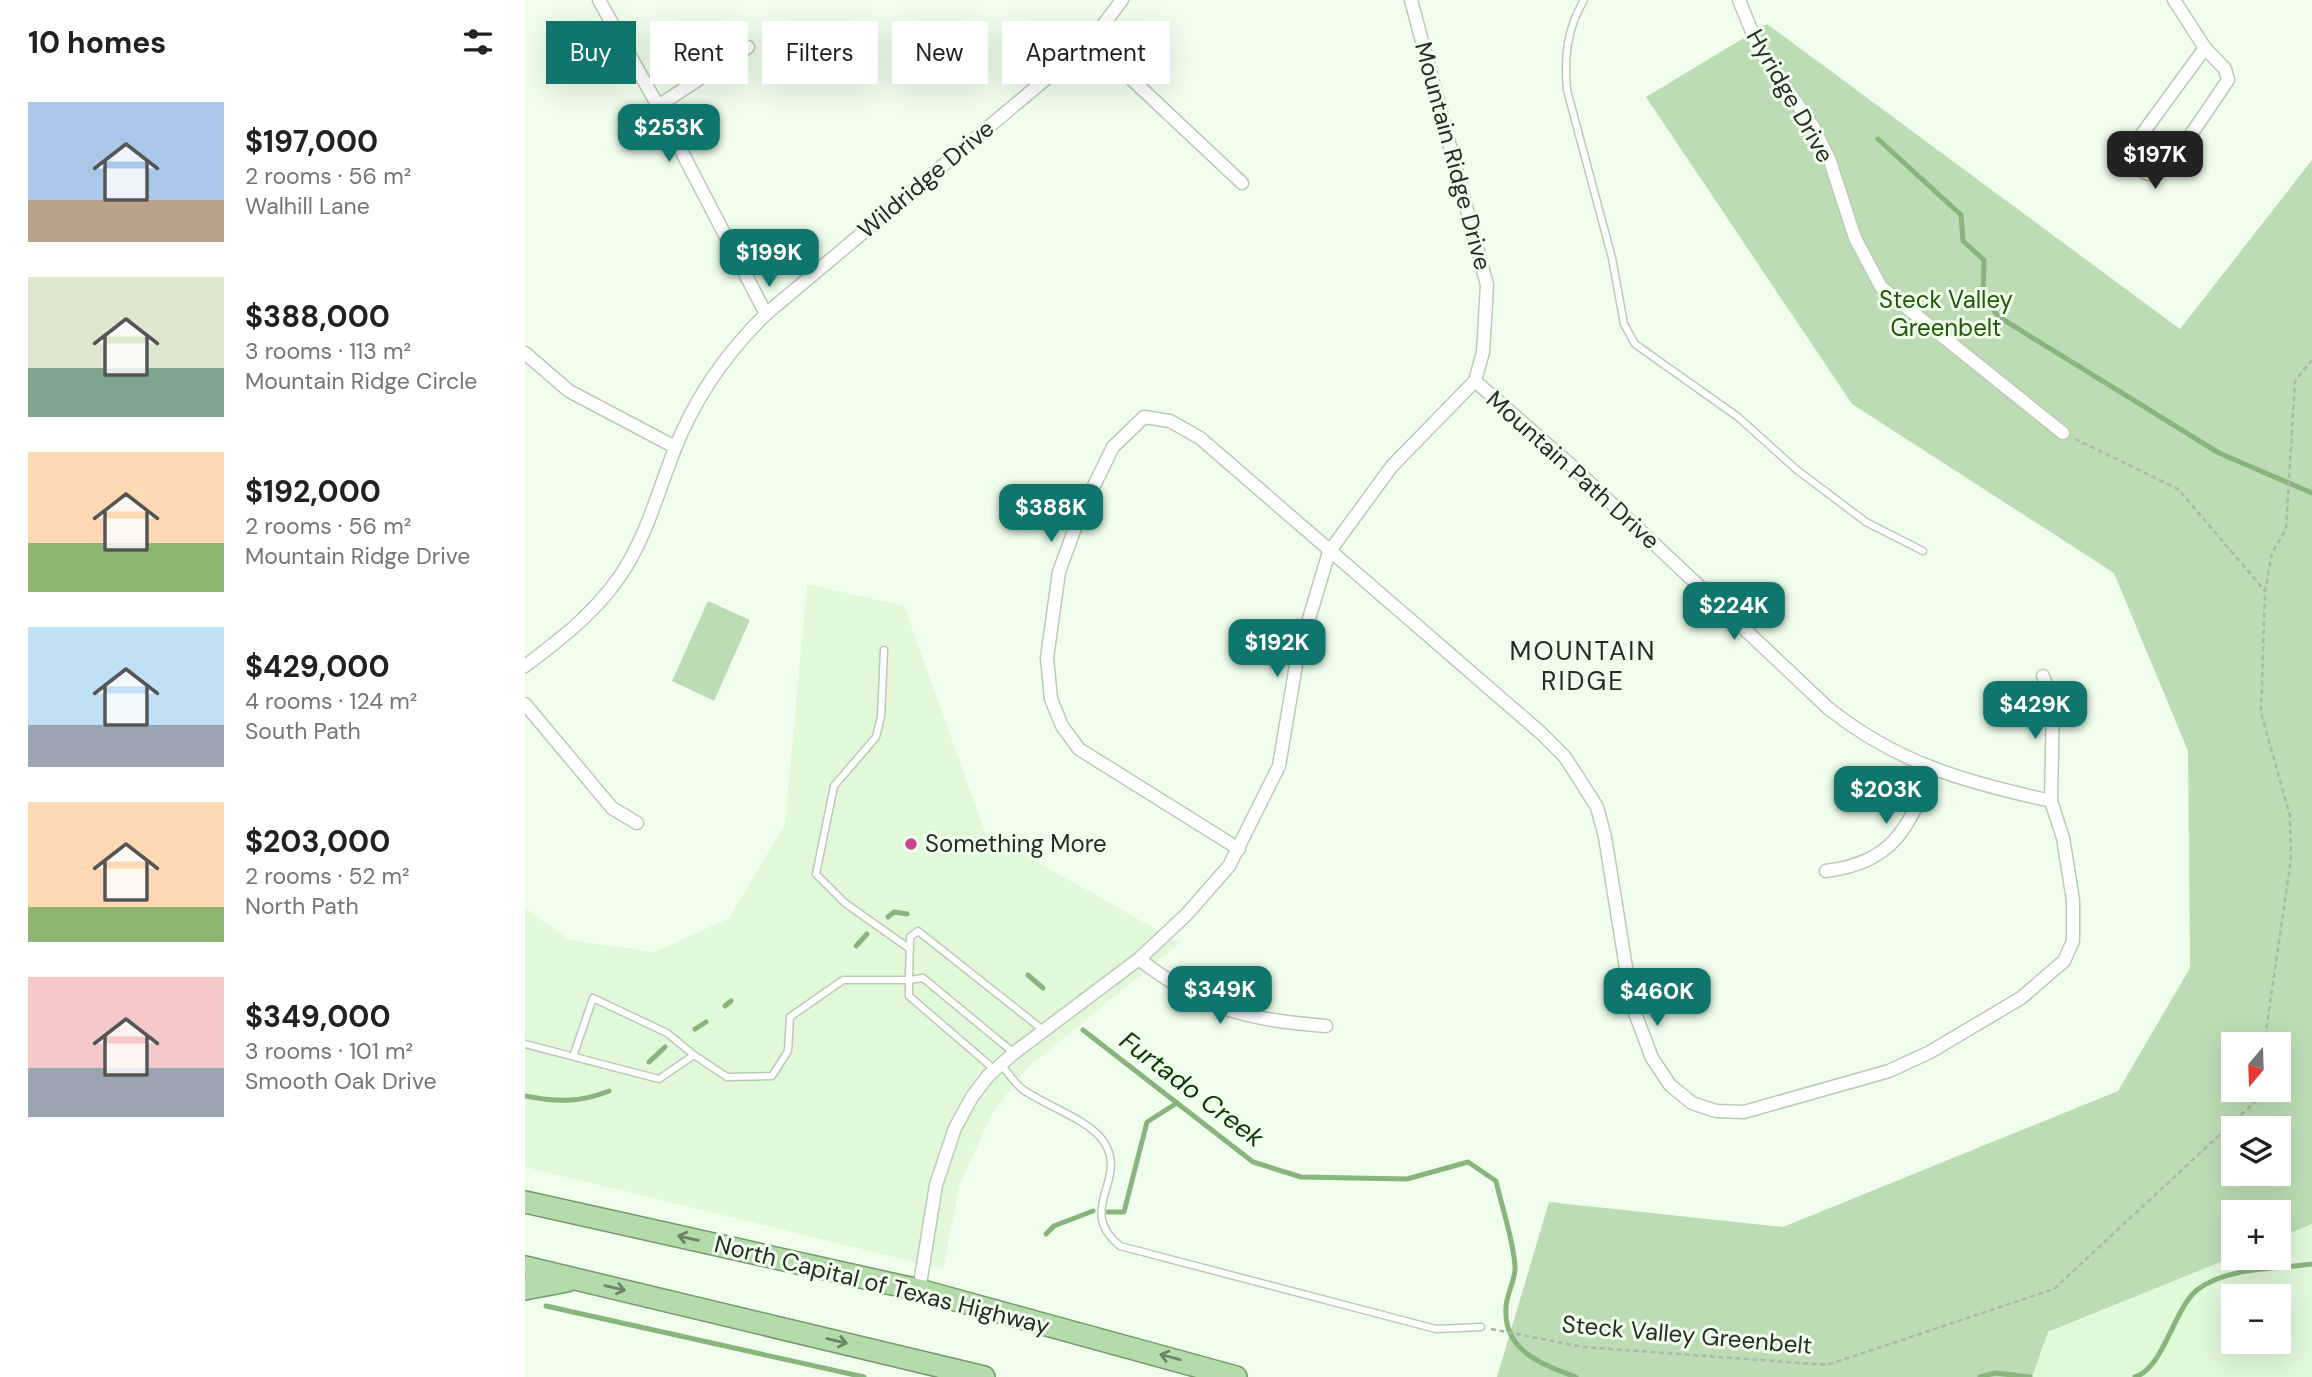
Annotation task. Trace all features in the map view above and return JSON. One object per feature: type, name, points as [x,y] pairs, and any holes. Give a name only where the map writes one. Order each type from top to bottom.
[{"type":"highway","name":"North Capital of Texas Highway","points":[[525,1202],[919,1290],[1236,1377]]},
{"type":"highway","points":[[525,1267],[984,1377]]},
{"type":"highway","points":[[525,1289],[579,1280]]},
{"type":"street","points":[[599,0],[658,106],[766,314]]},
{"type":"street","name":"Wildridge Drive","points":[[1106,21],[1122,0]]},
{"type":"street","name":"Mountain Ridge Drive","points":[[1411,0],[1487,285],[1483,352],[1475,381]]},
{"type":"street","name":"Hyridge Drive","points":[[1738,0],[1766,61],[1814,128],[1830,161],[1855,238],[1881,287],[2063,433]]},
{"type":"street","points":[[2174,0],[2205,48],[2219,60],[2228,80],[2173,161],[2156,175],[2146,174],[2136,167],[2131,157],[2134,145],[2205,48]]},
{"type":"street","points":[[658,106],[692,84]]},
{"type":"street","name":"Wildridge Drive","points":[[525,666],[569,633],[611,589],[643,534],[675,447],[700,394],[717,367],[766,314],[1040,84]]},
{"type":"street","points":[[1137,84],[1243,183]]},
{"type":"street","points":[[525,353],[569,391],[675,447]]},
{"type":"street","points":[[919,1290],[936,1185],[955,1128],[972,1097],[1014,1053],[1139,959],[1214,886],[1239,849],[1279,766],[1297,659],[1329,552],[1392,466],[1475,381]]},
{"type":"street","name":"Mountain Path Drive","points":[[1475,381],[1573,467],[1828,708],[1863,736],[1896,754],[1932,768],[2051,802]]},
{"type":"street","points":[[1239,849],[1079,749],[1062,726],[1051,699],[1047,658],[1059,572],[1080,514],[1113,447],[1144,417],[1170,421],[1199,438],[1541,733],[1565,757],[1597,807],[1605,837],[1627,978],[1640,1030],[1652,1058],[1670,1085],[1692,1103],[1716,1111],[1744,1112],[1889,1071],[1930,1052],[2021,998],[2048,978],[2064,961],[2073,941],[2073,900],[2063,838],[2051,802],[2053,703],[2043,676]]},
{"type":"street","points":[[525,704],[612,808],[637,823]]},
{"type":"street","points":[[1826,871],[1854,868],[1874,859],[1892,844],[1909,824],[1932,768]]},
{"type":"street","points":[[1139,959],[1174,987],[1206,1004],[1240,1016],[1326,1026]]},
{"type":"lane","points":[[1584,0],[1569,30],[1565,66],[1567,90],[1612,258],[1627,333],[1651,357],[1719,402],[1766,440],[1797,470],[1866,522],[1923,551]]},
{"type":"lane","points":[[884,650],[881,717],[876,737],[834,786],[816,874],[845,903],[910,949]]},
{"type":"lane","points":[[1043,1030],[918,931],[910,937],[909,996],[1021,1087],[1104,1141],[1112,1164],[1100,1208],[1101,1222],[1108,1236],[1120,1246],[1436,1329],[1481,1327]]},
{"type":"lane","points":[[574,1055],[593,998],[667,1033],[727,1077],[772,1076],[788,1052],[790,1017],[843,980],[923,978],[1014,1053]]},
{"type":"lane","points":[[525,1044],[659,1079],[694,1055]]},
{"type":"path","points":[[2266,1032],[2291,859],[2290,816],[2261,713],[2265,591],[2272,553],[2286,529],[2295,381],[2312,360]]},
{"type":"path","points":[[2063,433],[2178,489],[2265,591]]},
{"type":"path","name":"Steck Valley Greenbelt","points":[[1481,1327],[1583,1347],[1827,1365],[2054,1289],[2255,1102]]},
{"type":"shaded area","points":[[807,584],[904,606],[985,832],[1180,943],[1026,1069],[992,1114],[960,1184],[943,1269],[525,1167],[525,908],[570,940],[655,952],[729,918],[785,824]]},
{"type":"shaded area","points":[[2312,1224],[2312,1377],[2032,1377],[2048,1333],[2221,1262],[2221,1270],[2291,1270],[2291,1233]]},
{"type":"green space","name":"Steck Valley Greenbelt","points":[[1767,24],[2180,329],[2312,160],[2312,1224],[2291,1233],[2291,1200],[2221,1200],[2221,1262],[2048,1332],[2032,1377],[1497,1377],[1549,1202],[1783,1227],[2118,1091],[2190,968],[2188,751],[2114,573],[1852,404],[1646,97]]},
{"type":"green space","points":[[708,601],[750,620],[714,701],[672,681]]},
{"type":"waterway","points":[[1878,139],[1961,215],[1963,241],[1984,260],[1983,297],[1999,317],[2219,453],[2312,493]]},
{"type":"waterway","name":"Furtado Creek","points":[[888,917],[894,912],[907,914]]},
{"type":"waterway","name":"Furtado Creek","points":[[856,946],[867,934]]},
{"type":"waterway","name":"Furtado Creek","points":[[1028,975],[1043,988]]},
{"type":"waterway","name":"Furtado Creek","points":[[725,1006],[731,1001]]},
{"type":"waterway","name":"Furtado Creek","points":[[695,1029],[706,1022]]},
{"type":"waterway","name":"Furtado Creek","points":[[1083,1030],[1253,1162],[1301,1177],[1407,1179],[1468,1162],[1496,1181],[1514,1255],[1514,1276],[1506,1308],[1511,1335],[1527,1354],[1576,1377]]},
{"type":"waterway","name":"Furtado Creek","points":[[649,1062],[665,1047]]},
{"type":"waterway","name":"Furtado Creek","points":[[525,1096],[567,1100],[588,1098],[609,1091]]},
{"type":"waterway","points":[[1108,1212],[1124,1212],[1147,1122],[1177,1103]]},
{"type":"waterway","points":[[1046,1234],[1054,1226],[1093,1211]]},
{"type":"waterway","name":"Furtado Creek","points":[[2135,1377],[2154,1362],[2189,1299],[2209,1282],[2237,1273],[2312,1264]]},
{"type":"waterway","points":[[546,1306],[864,1377]]},
{"type":"waterway","name":"Furtado Creek","points":[[1980,1377],[1995,1373],[2030,1377]]},
{"type":"place","name":"Something More","points":[[911,844]]},
{"type":"district","name":"MOUNTAIN RIDGE","points":[[1583,666]]}]
